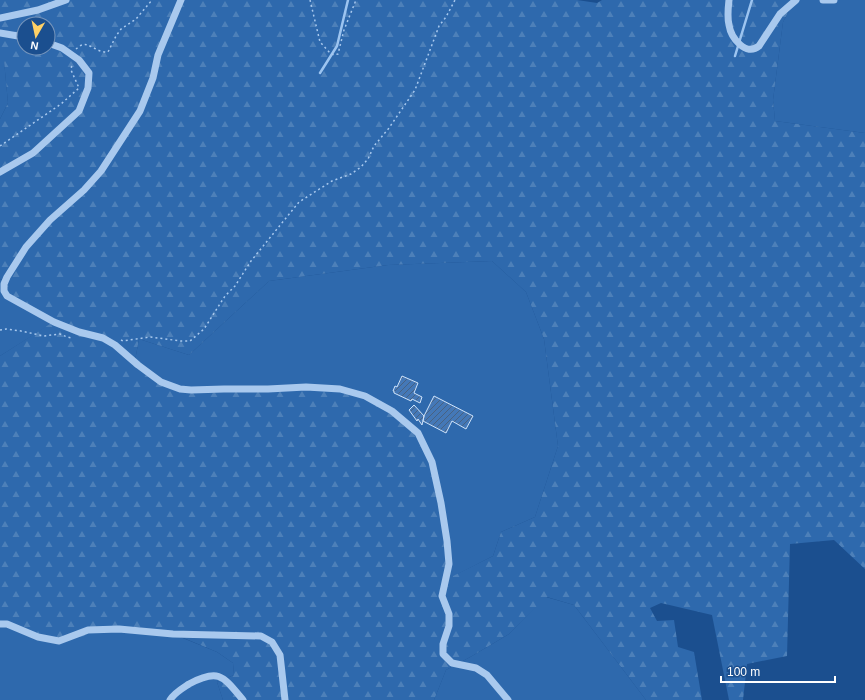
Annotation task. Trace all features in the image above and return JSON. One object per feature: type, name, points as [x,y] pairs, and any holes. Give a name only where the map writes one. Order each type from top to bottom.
[{"type":"street","points":[[0,18],[38,10],[66,0]]},
{"type":"street","points":[[181,0],[158,55],[153,78],[140,112],[101,171],[84,190],[50,220],[26,247],[7,277],[4,284],[4,290],[7,296],[54,322],[79,332],[103,338],[115,345],[161,382],[180,389],[268,389],[306,386],[340,389],[365,396],[392,411],[418,433],[432,462],[441,503],[449,564],[442,596],[449,614],[449,626],[443,644],[443,654],[452,663],[476,668],[487,675],[508,700]]},
{"type":"street","points":[[729,0],[727,15],[729,27],[735,38],[743,47],[749,50],[755,50],[780,14],[796,0]]},
{"type":"street","points":[[823,0],[834,0]]},
{"type":"street","points":[[0,33],[16,36]]},
{"type":"street","points":[[0,172],[33,153],[79,111],[88,88],[89,73],[79,60],[62,48],[56,46]]},
{"type":"street","points":[[0,624],[7,624],[38,637],[59,641],[88,630],[119,629],[174,634],[261,636],[272,642],[280,655],[285,700]]},
{"type":"street","points":[[170,700],[184,687],[198,679],[210,675],[224,678],[242,700]]},
{"type":"path","points":[[0,146],[61,104],[79,88],[71,70],[73,56],[76,49],[82,45],[88,45],[98,51],[108,52],[121,29],[136,19],[152,0]]},
{"type":"path","points":[[310,0],[320,42],[330,53],[334,55],[338,54],[344,30],[356,0]]},
{"type":"path","points":[[116,338],[123,340],[150,337],[181,341],[190,340],[204,329],[224,296],[235,286],[251,261],[299,202],[332,181],[351,174],[361,167],[368,159],[374,146],[389,128],[415,90],[439,26],[446,17],[455,0]]},
{"type":"path","points":[[0,330],[6,329],[21,331],[44,336],[60,334],[74,338]]},
{"type":"green space","points":[[0,0],[577,0],[597,3],[602,0],[795,0],[783,22],[773,100],[775,121],[865,133],[865,569],[834,540],[790,544],[787,656],[747,664],[743,700],[729,700],[712,615],[661,603],[650,608],[657,621],[674,620],[678,647],[694,652],[702,700],[646,700],[574,605],[547,597],[509,634],[446,670],[434,700],[223,700],[217,682],[234,675],[233,663],[217,652],[174,634],[119,629],[59,641],[0,624],[0,356],[53,322],[7,296],[6,277],[0,280],[0,119],[8,103],[4,61],[0,61]],"holes":[[[492,261],[526,292],[544,339],[558,446],[535,517],[501,532],[493,556],[451,577],[431,466],[412,430],[388,411],[367,400],[340,392],[308,390],[185,393],[158,383],[134,366],[139,339],[189,355],[269,281],[388,265]]]},
{"type":"green space","points":[[795,0],[865,0],[865,133],[775,121],[773,100],[783,22]]},
{"type":"green space","points":[[4,60],[8,103],[0,119],[0,61]]},
{"type":"green space","points":[[492,261],[526,292],[544,339],[558,446],[535,517],[501,532],[493,556],[450,578],[431,466],[308,390],[185,393],[158,383],[134,366],[139,339],[189,355],[269,281],[388,265]]},
{"type":"green space","points":[[7,277],[54,322],[0,356],[0,280]]},
{"type":"green space","points":[[546,597],[574,605],[646,700],[434,700],[446,670],[509,634]]},
{"type":"green space","points":[[0,624],[119,629],[173,634],[217,652],[233,663],[234,675],[217,682],[223,700],[0,700]]},
{"type":"building","points":[[402,376],[418,383],[414,393],[422,397],[420,403],[412,399],[411,401],[394,393],[393,391],[395,386],[397,387]]},
{"type":"building","points":[[434,396],[473,416],[466,429],[452,421],[446,433],[423,421]]},
{"type":"building","points":[[414,405],[424,416],[422,425],[409,410]]},
{"type":"waterway","points":[[320,73],[337,46],[348,0]]},
{"type":"waterway","points":[[735,56],[752,0]]}]
